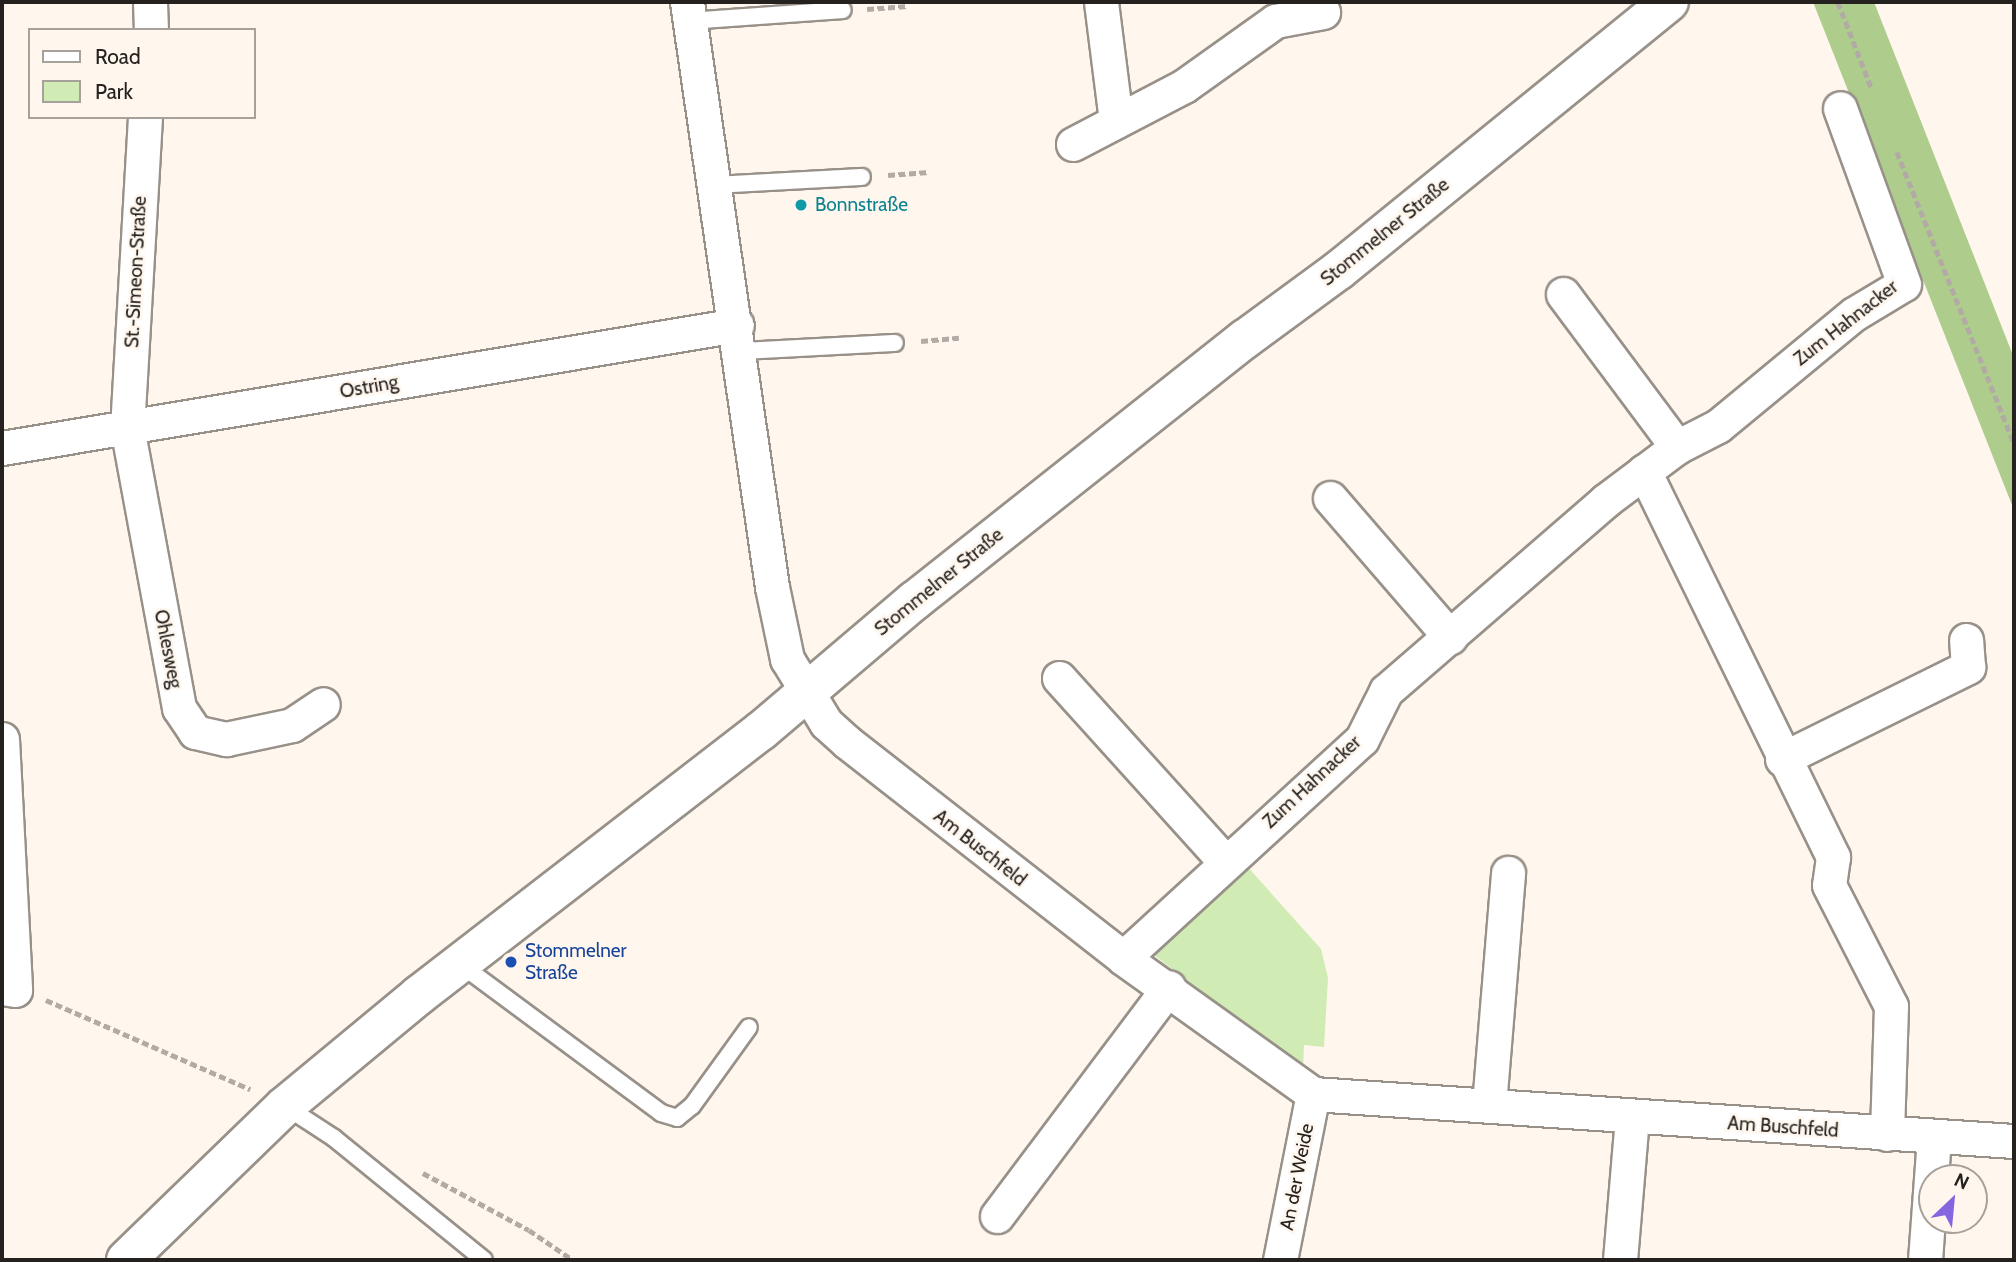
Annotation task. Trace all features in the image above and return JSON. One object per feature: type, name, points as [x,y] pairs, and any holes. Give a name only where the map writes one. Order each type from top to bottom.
[{"type":"main road","name":"Stommelner Straße","points":[[126,1260],[285,1106],[458,963],[807,691],[914,601],[1245,339],[1339,270],[1670,2]]},
{"type":"street","points":[[150,2],[151,28]]},
{"type":"street","points":[[1101,2],[1116,121]]},
{"type":"street","points":[[688,11],[713,185],[739,338],[772,587],[787,659],[807,691]]},
{"type":"street","points":[[1073,145],[1184,86],[1275,21],[1322,12]]},
{"type":"street","name":"Zum Hahnacker","points":[[1123,958],[1362,739],[1386,691],[1644,471],[1677,447],[1718,426],[1853,314],[1904,284],[1840,108]]},
{"type":"street","name":"St.-Simeon-Straße","points":[[127,427],[145,119]]},
{"type":"street","points":[[1563,294],[1677,447]]},
{"type":"street","name":"Ostring","points":[[2,448],[127,427],[739,338]]},
{"type":"street","name":"Ohlesweg","points":[[127,427],[178,708],[195,732],[226,739],[292,725],[323,704]]},
{"type":"street","points":[[1644,471],[1782,759],[1833,857],[1829,885],[1891,1006],[1887,1134]]},
{"type":"street","points":[[1330,498],[1450,637]]},
{"type":"street","points":[[1782,759],[1968,667],[1966,640]]},
{"type":"street","points":[[1059,678],[1226,862]]},
{"type":"street","name":"Am Buschfeld","points":[[807,691],[827,723],[848,742],[1123,958],[1169,987],[1313,1094],[1887,1134],[2014,1140]]},
{"type":"street","points":[[2,739],[8,989]]},
{"type":"street","points":[[1489,1105],[1508,873]]},
{"type":"street","points":[[997,1216],[1169,987]]},
{"type":"street","name":"An der Weide","points":[[1280,1260],[1313,1094]]},
{"type":"street","points":[[1620,1260],[1632,1117]]},
{"type":"street","points":[[1925,1260],[1934,1137]]},
{"type":"lane","points":[[688,11],[843,10]]},
{"type":"lane","points":[[713,185],[862,177]]},
{"type":"lane","points":[[739,338],[895,343]]},
{"type":"lane","points":[[458,963],[661,1113],[677,1118],[692,1106],[749,1027]]},
{"type":"lane","points":[[285,1106],[334,1139],[484,1260]]},
{"type":"path","points":[[1838,2],[1874,92]]},
{"type":"path","points":[[843,10],[908,6]]},
{"type":"path","points":[[1894,144],[2014,443]]},
{"type":"path","points":[[862,177],[929,173]]},
{"type":"path","points":[[895,343],[958,338]]},
{"type":"path","points":[[8,989],[198,1064],[285,1106]]},
{"type":"path","points":[[413,1167],[529,1230],[573,1260]]},
{"type":"green space","points":[[1813,2],[1874,2],[2014,358],[2014,510]]},
{"type":"green space","points":[[1246,865],[1321,949],[1328,978],[1324,1047],[1304,1045],[1303,1071],[1154,955],[1156,947]]},
{"type":"place","name":"Bonnstraße","points":[[801,205]]},
{"type":"place","name":"Stommelner Straße","points":[[511,962]]}]
